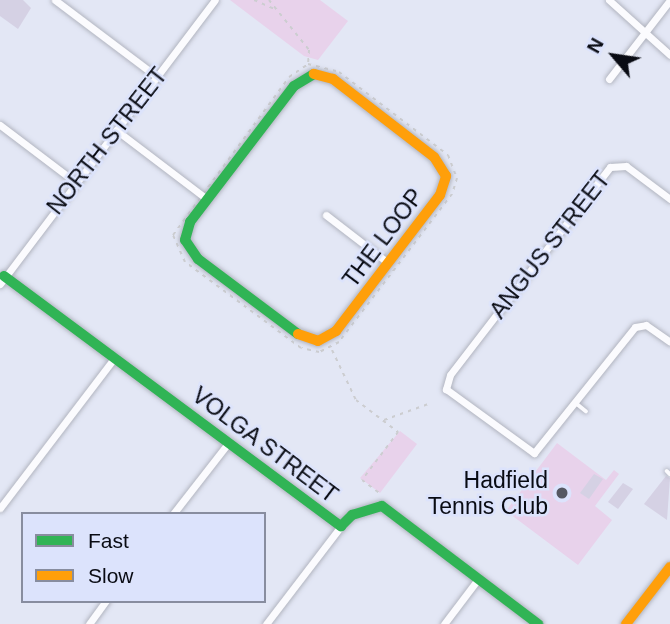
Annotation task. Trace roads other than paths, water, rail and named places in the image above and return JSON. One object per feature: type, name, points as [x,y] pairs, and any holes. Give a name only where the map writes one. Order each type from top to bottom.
[{"type":"street","points":[[55,0],[157,77]]},
{"type":"street","name":"NORTH STREET","points":[[2,280],[215,0]]},
{"type":"street","points":[[609,0],[670,55]]},
{"type":"street","points":[[609,79],[670,0]]},
{"type":"street","name":"THE LOOP","points":[[309,75],[325,75],[444,169],[440,195],[332,336],[306,339],[187,248],[186,230],[203,197],[294,86],[309,75]]},
{"type":"street","points":[[0,125],[75,182]]},
{"type":"street","points":[[116,130],[203,197]]},
{"type":"street","name":"ANGUS STREET","points":[[576,403],[542,447],[529,453],[451,396],[446,381],[610,167],[626,166],[670,199]]},
{"type":"street","points":[[326,215],[388,263]]},
{"type":"street","name":"VOLGA STREET","points":[[2,280],[115,358],[341,526],[352,515],[382,506],[538,624]]},
{"type":"street","points":[[576,403],[635,327],[646,325],[670,342]]},
{"type":"street","points":[[0,508],[115,358]]},
{"type":"street","points":[[175,512],[229,442]]},
{"type":"street","points":[[266,624],[341,526]]},
{"type":"street","points":[[626,624],[670,567]]},
{"type":"street","points":[[444,624],[478,579]]},
{"type":"street","points":[[89,624],[105,603]]},
{"type":"lane","points":[[576,403],[586,411]]},
{"type":"place","name":"Hadfield Tennis Club","points":[[562,493]]}]
